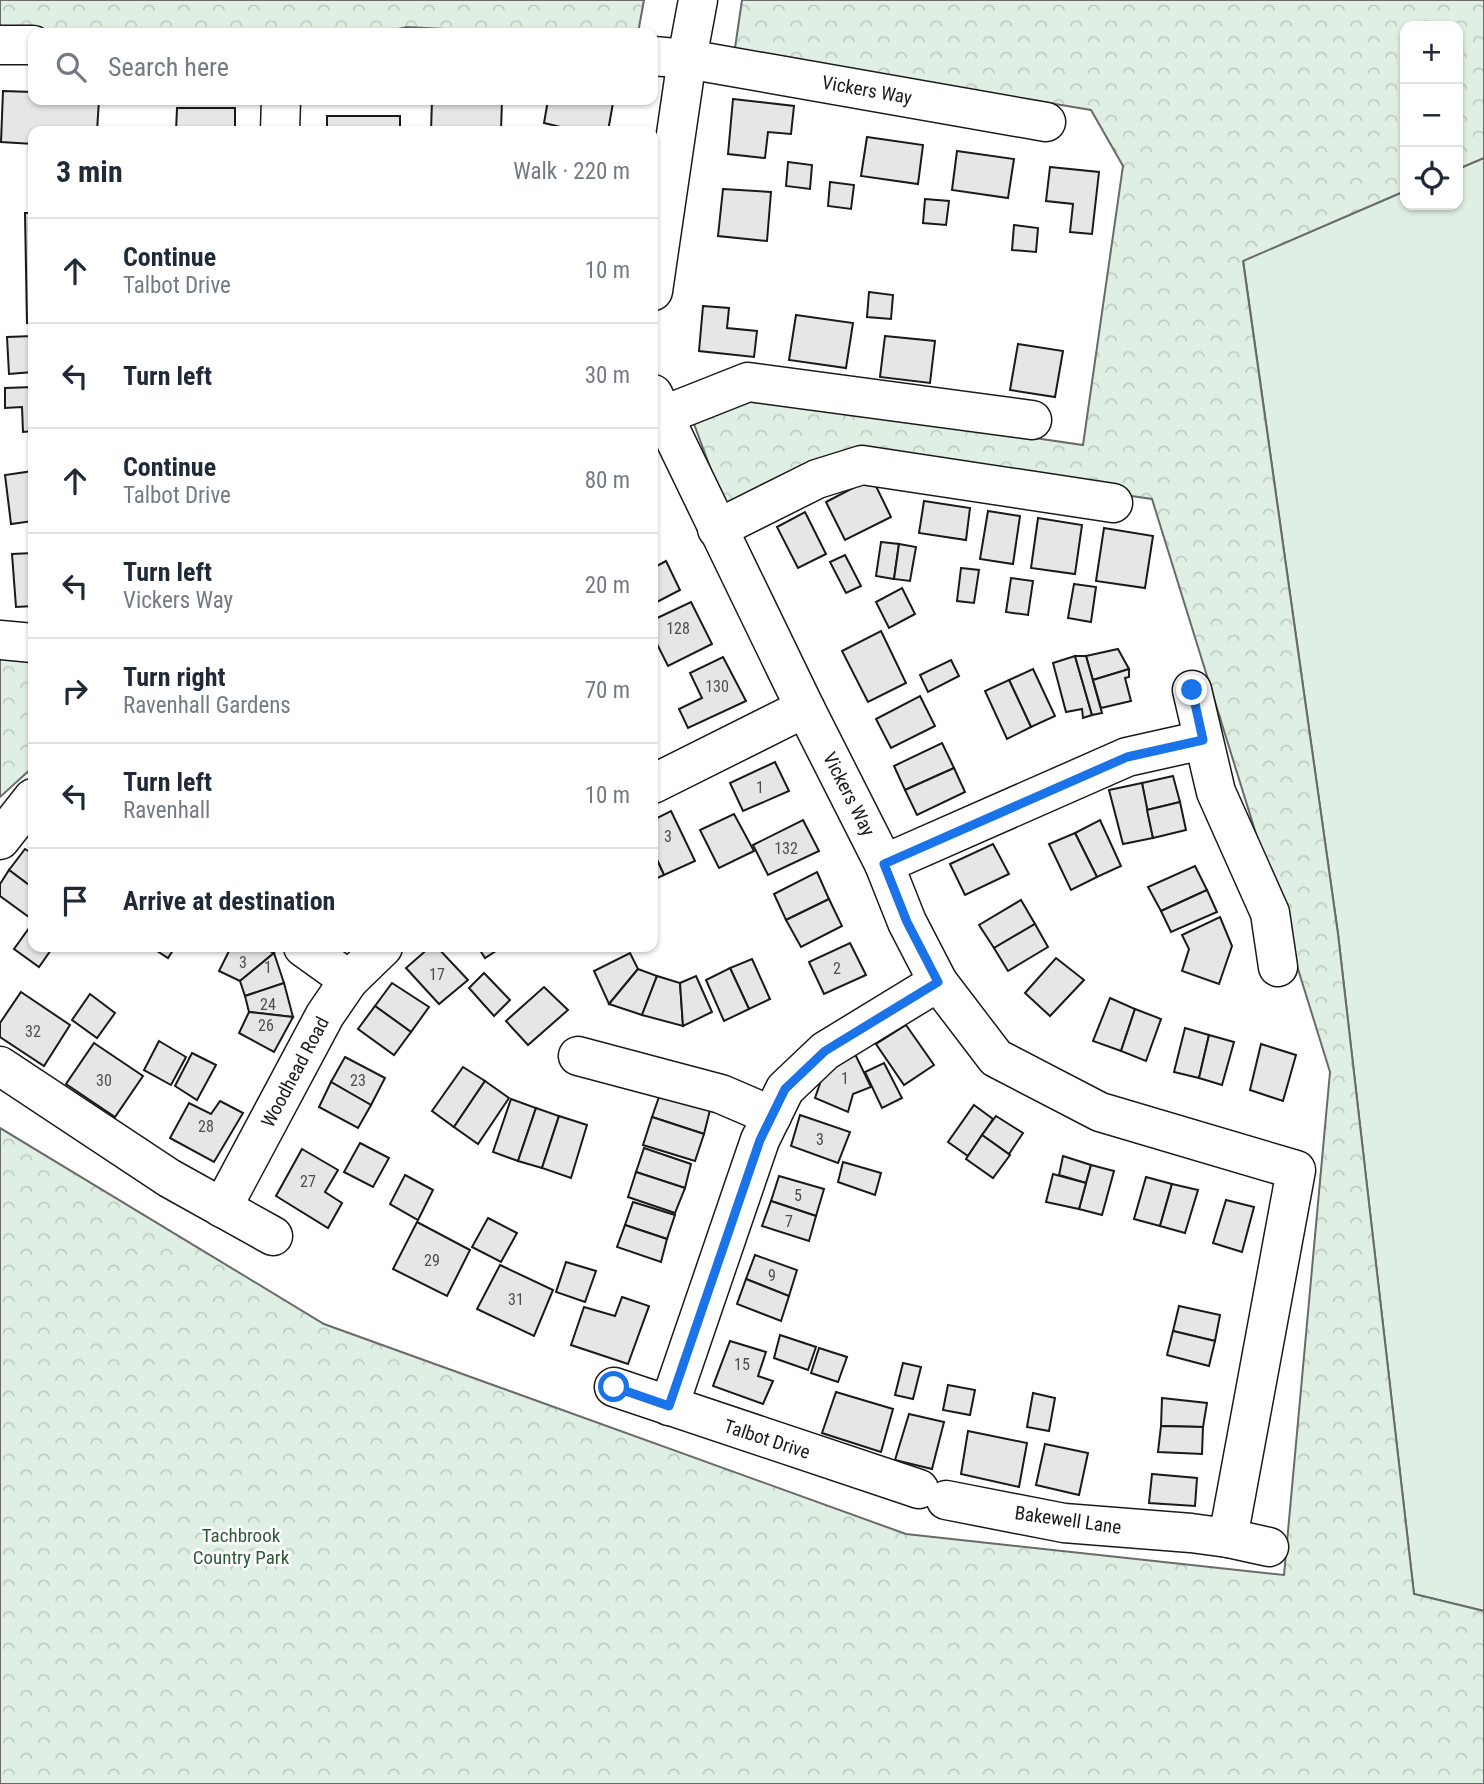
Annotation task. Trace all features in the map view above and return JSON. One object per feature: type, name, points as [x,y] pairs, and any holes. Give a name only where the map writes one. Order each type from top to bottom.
[{"type":"street","points":[[658,222],[670,58],[698,0]]},
{"type":"street","points":[[0,45],[28,45]]},
{"type":"street","name":"Vickers Way","points":[[670,58],[1046,122]]},
{"type":"street","points":[[281,105],[281,126]]},
{"type":"street","name":"Vickers Way","points":[[658,405],[748,382],[1032,420]]},
{"type":"street","name":"Vickers Way","points":[[658,411],[668,466],[717,529],[884,864],[907,922],[938,982],[996,1058],[1100,1112],[1296,1170],[1209,1536]]},
{"type":"street","points":[[717,529],[817,479],[862,465],[1113,503]]},
{"type":"street","points":[[0,640],[28,643]]},
{"type":"street","points":[[1192,690],[1216,792],[1270,913],[1278,967]]},
{"type":"street","points":[[658,782],[805,708]]},
{"type":"street","points":[[884,864],[1127,757],[1203,740]]},
{"type":"street","points":[[0,840],[28,804]]},
{"type":"street","points":[[310,952],[349,980]]},
{"type":"street","name":"Woodhead Road","points":[[222,1208],[325,1014],[349,980],[378,952]]},
{"type":"street","points":[[669,1406],[760,1140],[785,1089],[825,1051],[938,982]]},
{"type":"street","points":[[578,1056],[721,1094],[772,1116]]},
{"type":"street","points":[[0,1066],[169,1178],[273,1236]]},
{"type":"street","name":"Talbot Drive","points":[[614,1387],[933,1494]]},
{"type":"street","name":"Bakewell Lane","points":[[933,1494],[1064,1523],[1209,1536],[1269,1547]]},
{"type":"green space","points":[[0,0],[644,0],[639,28],[0,30]]},
{"type":"green space","name":"Tachbrook Country Park","points":[[742,0],[1484,0],[1484,158],[1463,167],[1463,21],[1400,21],[1400,193],[1243,261],[1338,934],[1414,1594],[1484,1611],[1484,1784],[0,1784],[0,1128],[324,1324],[906,1534],[1284,1575],[1330,1072],[1152,499],[849,456],[725,507],[694,424],[755,397],[1083,445],[1123,166],[1091,110],[912,80],[734,55]]},
{"type":"green space","points":[[1484,158],[1484,1611],[1414,1594],[1338,934],[1243,260],[1400,193],[1400,210],[1463,210],[1463,167]]},
{"type":"green space","points":[[0,645],[28,648],[28,772],[0,797]]},
{"type":"building","points":[[3,91],[28,92],[28,105],[99,105],[97,126],[28,126],[28,144],[1,142]]},
{"type":"building","points":[[733,99],[794,106],[791,134],[768,132],[765,158],[728,154]]},
{"type":"building","points":[[432,105],[502,105],[501,126],[431,126]]},
{"type":"building","points":[[547,105],[613,105],[609,126],[556,126],[544,123]]},
{"type":"building","points":[[177,108],[235,108],[235,126],[176,126]]},
{"type":"building","points":[[327,116],[400,116],[400,126],[327,126]]},
{"type":"building","points":[[867,137],[923,145],[918,184],[861,176]]},
{"type":"building","points":[[957,151],[1014,159],[1008,198],[952,190]]},
{"type":"building","points":[[788,162],[812,165],[810,189],[786,186]]},
{"type":"building","points":[[1050,167],[1099,172],[1092,234],[1070,232],[1073,204],[1046,201]]},
{"type":"building","points":[[830,182],[854,185],[851,209],[828,206]]},
{"type":"building","points":[[723,189],[771,192],[767,241],[718,236]]},
{"type":"building","points":[[925,199],[949,201],[946,225],[923,223]]},
{"type":"building","points":[[25,213],[28,213],[27,323]]},
{"type":"building","points":[[1014,225],[1038,228],[1036,252],[1012,250]]},
{"type":"building","points":[[869,292],[893,295],[891,319],[867,317]]},
{"type":"building","points":[[703,306],[729,308],[727,328],[757,331],[754,357],[699,351]]},
{"type":"building","points":[[796,315],[853,323],[846,368],[789,360]]},
{"type":"building","points":[[28,336],[28,372],[9,374],[7,337]]},
{"type":"building","points":[[885,336],[935,341],[930,383],[880,377]]},
{"type":"building","points":[[1018,344],[1063,351],[1055,397],[1010,390]]},
{"type":"building","points":[[28,387],[28,432],[23,432],[22,407],[5,408],[5,388]]},
{"type":"building","points":[[28,472],[28,522],[11,524],[5,475]]},
{"type":"building","points":[[872,478],[891,517],[845,540],[826,502]]},
{"type":"building","points":[[924,501],[970,508],[966,540],[919,533]]},
{"type":"building","points":[[988,511],[1020,516],[1013,564],[980,559]]},
{"type":"building","points":[[805,512],[826,554],[798,568],[777,527]]},
{"type":"building","points":[[1038,518],[1082,525],[1075,574],[1031,568]]},
{"type":"building","points":[[1104,528],[1153,536],[1145,588],[1096,581]]},
{"type":"building","points":[[881,542],[899,544],[894,579],[876,576]]},
{"type":"building","points":[[899,544],[916,547],[910,581],[894,579]]},
{"type":"building","points":[[28,553],[28,606],[16,607],[12,554]]},
{"type":"building","points":[[845,555],[861,586],[846,593],[830,562]]},
{"type":"building","points":[[666,561],[680,590],[658,601],[658,565]]},
{"type":"building","points":[[961,568],[979,570],[974,603],[957,601]]},
{"type":"building","points":[[1011,578],[1033,581],[1028,615],[1006,612]]},
{"type":"building","points":[[1074,584],[1096,587],[1091,622],[1068,618]]},
{"type":"building","points":[[902,588],[915,614],[889,628],[876,602]]},
{"type":"building","points":[[691,602],[712,644],[668,666],[658,646],[658,618]]},
{"type":"building","points":[[881,631],[906,683],[868,702],[842,651]]},
{"type":"building","points":[[1118,649],[1129,669],[1093,680],[1086,656]]},
{"type":"building","points":[[1075,656],[1092,715],[1083,718],[1082,709],[1066,712],[1053,663]]},
{"type":"building","points":[[1075,656],[1086,656],[1102,713],[1092,715]]},
{"type":"building","points":[[723,657],[746,701],[688,728],[679,709],[702,698],[690,673]]},
{"type":"building","points":[[951,660],[959,676],[928,692],[920,675]]},
{"type":"building","points":[[1033,669],[1055,716],[1031,727],[1009,680]]},
{"type":"building","points":[[1129,669],[1129,677],[1125,678],[1131,701],[1101,708],[1093,680]]},
{"type":"building","points":[[1009,680],[1031,727],[1007,739],[985,691]]},
{"type":"building","points":[[920,696],[935,726],[891,748],[876,719]]},
{"type":"building","points":[[942,743],[954,768],[905,790],[894,766]]},
{"type":"building","points":[[775,762],[789,791],[743,811],[730,783]]},
{"type":"building","points":[[954,768],[965,792],[917,815],[905,790]]},
{"type":"building","points":[[1173,776],[1180,802],[1147,810],[1142,783]]},
{"type":"building","points":[[1142,783],[1153,838],[1123,844],[1109,790]]},
{"type":"building","points":[[1180,802],[1186,830],[1153,838],[1147,810]]},
{"type":"building","points":[[671,811],[695,861],[664,875],[658,862],[658,818]]},
{"type":"building","points":[[734,814],[754,851],[719,868],[700,830]]},
{"type":"building","points":[[803,820],[819,851],[768,875],[753,845]]},
{"type":"building","points":[[1100,820],[1121,866],[1097,877],[1075,833]]},
{"type":"building","points":[[1075,833],[1097,877],[1071,890],[1049,844]]},
{"type":"building","points":[[993,844],[1009,874],[965,895],[950,864]]},
{"type":"building","points":[[25,849],[28,851],[28,884],[9,870]]},
{"type":"building","points":[[658,862],[664,875],[658,878]]},
{"type":"building","points":[[1195,866],[1207,890],[1161,911],[1148,887]]},
{"type":"building","points":[[9,870],[28,884],[28,916],[0,896],[0,884]]},
{"type":"building","points":[[817,872],[829,899],[786,920],[774,894]]},
{"type":"building","points":[[1207,890],[1217,912],[1171,932],[1161,911]]},
{"type":"building","points":[[829,899],[842,926],[801,947],[786,920]]},
{"type":"building","points":[[1021,900],[1035,924],[994,948],[979,925]]},
{"type":"building","points":[[1220,917],[1232,946],[1219,984],[1182,971],[1189,949],[1182,935]]},
{"type":"building","points":[[1035,924],[1048,947],[1008,971],[994,948]]},
{"type":"building","points":[[28,930],[28,952],[50,952],[39,967],[14,949]]},
{"type":"building","points":[[850,943],[866,975],[824,994],[809,962]]},
{"type":"building","points":[[159,952],[172,952],[168,958]]},
{"type":"building","points":[[228,952],[274,953],[240,981],[219,971]]},
{"type":"building","points":[[424,952],[442,952],[468,980],[439,1004],[406,968]]},
{"type":"building","points":[[481,952],[494,952],[485,958]]},
{"type":"building","points":[[274,953],[284,983],[245,996],[240,981]]},
{"type":"building","points":[[630,953],[638,969],[609,1004],[594,971]]},
{"type":"building","points":[[1056,958],[1084,980],[1050,1016],[1025,993]]},
{"type":"building","points":[[752,959],[770,999],[749,1009],[730,968]]},
{"type":"building","points":[[730,968],[749,1009],[724,1021],[706,980]]},
{"type":"building","points":[[638,969],[657,976],[642,1015],[609,1004]]},
{"type":"building","points":[[484,973],[510,1000],[494,1016],[469,988]]},
{"type":"building","points":[[657,976],[680,983],[683,1026],[642,1015]]},
{"type":"building","points":[[696,976],[712,1012],[683,1026],[680,983]]},
{"type":"building","points":[[284,983],[293,1017],[249,1012],[245,996]]},
{"type":"building","points":[[392,983],[429,1007],[411,1032],[375,1006]]},
{"type":"building","points":[[544,987],[568,1010],[528,1045],[506,1021]]},
{"type":"building","points":[[21,992],[70,1025],[44,1066],[0,1037],[0,1023]]},
{"type":"building","points":[[90,994],[115,1013],[97,1038],[72,1020]]},
{"type":"building","points":[[1110,998],[1135,1009],[1121,1051],[1093,1041]]},
{"type":"building","points":[[375,1006],[411,1032],[394,1055],[358,1029]]},
{"type":"building","points":[[1135,1009],[1161,1019],[1146,1061],[1121,1051]]},
{"type":"building","points":[[249,1012],[293,1017],[274,1052],[239,1033]]},
{"type":"building","points":[[906,1025],[934,1065],[904,1085],[876,1044]]},
{"type":"building","points":[[1185,1028],[1209,1035],[1199,1078],[1174,1072]]},
{"type":"building","points":[[1209,1035],[1234,1042],[1222,1085],[1199,1078]]},
{"type":"building","points":[[159,1041],[186,1057],[171,1085],[144,1070]]},
{"type":"building","points":[[94,1043],[143,1076],[115,1117],[66,1084]]},
{"type":"building","points":[[1261,1044],[1296,1055],[1283,1101],[1250,1090]]},
{"type":"building","points":[[192,1053],[216,1065],[197,1100],[175,1086]]},
{"type":"building","points":[[855,1054],[871,1087],[853,1094],[848,1112],[815,1098],[825,1069]]},
{"type":"building","points":[[345,1057],[385,1078],[371,1105],[331,1082]]},
{"type":"building","points":[[884,1063],[902,1098],[882,1108],[865,1072]]},
{"type":"building","points":[[463,1067],[485,1081],[454,1127],[432,1111]]},
{"type":"building","points":[[485,1081],[509,1098],[478,1144],[454,1127]]},
{"type":"building","points":[[331,1082],[371,1105],[358,1128],[319,1107]]},
{"type":"building","points":[[660,1094],[710,1110],[704,1134],[652,1117]]},
{"type":"building","points":[[511,1099],[536,1108],[518,1161],[493,1152]]},
{"type":"building","points":[[220,1101],[243,1113],[214,1162],[170,1138],[189,1103],[211,1114]]},
{"type":"building","points":[[974,1105],[993,1119],[968,1156],[948,1142]]},
{"type":"building","points":[[536,1108],[559,1116],[542,1168],[518,1161]]},
{"type":"building","points":[[800,1115],[850,1132],[838,1163],[791,1146]]},
{"type":"building","points":[[559,1116],[587,1125],[571,1178],[542,1168]]},
{"type":"building","points":[[996,1116],[1023,1133],[1009,1154],[982,1135]]},
{"type":"building","points":[[652,1117],[704,1134],[695,1161],[643,1145]]},
{"type":"building","points":[[982,1135],[1010,1155],[993,1178],[966,1159]]},
{"type":"building","points":[[360,1143],[389,1158],[373,1187],[344,1172]]},
{"type":"building","points":[[644,1148],[691,1164],[685,1188],[636,1172]]},
{"type":"building","points":[[302,1149],[338,1170],[325,1192],[342,1203],[328,1228],[276,1196]]},
{"type":"building","points":[[1063,1156],[1091,1165],[1086,1183],[1059,1175]]},
{"type":"building","points":[[843,1162],[881,1173],[875,1195],[838,1182]]},
{"type":"building","points":[[1091,1165],[1114,1171],[1102,1215],[1079,1209]]},
{"type":"building","points":[[636,1172],[685,1188],[675,1213],[628,1197]]},
{"type":"building","points":[[1053,1174],[1086,1183],[1079,1209],[1046,1202]]},
{"type":"building","points":[[405,1175],[433,1190],[418,1220],[390,1204]]},
{"type":"building","points":[[779,1176],[824,1189],[816,1216],[771,1201]]},
{"type":"building","points":[[1146,1177],[1172,1184],[1160,1226],[1134,1219]]},
{"type":"building","points":[[1172,1184],[1198,1190],[1185,1233],[1160,1226]]},
{"type":"building","points":[[1226,1200],[1254,1207],[1242,1252],[1213,1243]]},
{"type":"building","points":[[771,1201],[816,1216],[809,1241],[762,1226]]},
{"type":"building","points":[[633,1202],[675,1215],[667,1239],[625,1225]]},
{"type":"building","points":[[488,1218],[517,1233],[501,1262],[472,1247]]},
{"type":"building","points":[[417,1222],[470,1250],[447,1296],[393,1269]]},
{"type":"building","points":[[625,1225],[667,1239],[661,1262],[617,1247]]},
{"type":"building","points":[[755,1255],[797,1270],[789,1296],[746,1279]]},
{"type":"building","points":[[566,1262],[596,1271],[585,1302],[556,1292]]},
{"type":"building","points":[[500,1265],[553,1290],[534,1336],[477,1309]]},
{"type":"building","points":[[746,1279],[789,1296],[781,1321],[737,1304]]},
{"type":"building","points":[[622,1297],[649,1306],[628,1364],[571,1345],[584,1307],[615,1316]]},
{"type":"building","points":[[1179,1306],[1220,1315],[1215,1341],[1173,1331]]},
{"type":"building","points":[[1173,1331],[1215,1341],[1209,1366],[1167,1355]]},
{"type":"building","points":[[780,1335],[816,1347],[808,1370],[774,1358]]},
{"type":"building","points":[[730,1341],[766,1352],[758,1376],[773,1381],[763,1404],[713,1386]]},
{"type":"building","points":[[819,1348],[847,1357],[838,1382],[811,1373]]},
{"type":"building","points":[[903,1363],[921,1367],[913,1399],[895,1395]]},
{"type":"building","points":[[948,1385],[975,1390],[970,1415],[943,1410]]},
{"type":"building","points":[[836,1392],[893,1409],[881,1452],[822,1433]]},
{"type":"building","points":[[1033,1393],[1055,1398],[1049,1431],[1027,1427]]},
{"type":"building","points":[[1162,1398],[1207,1403],[1203,1427],[1161,1426]]},
{"type":"building","points":[[909,1414],[944,1422],[932,1469],[895,1460]]},
{"type":"building","points":[[1161,1426],[1203,1427],[1202,1454],[1158,1452]]},
{"type":"building","points":[[968,1431],[1027,1443],[1019,1487],[961,1474]]},
{"type":"building","points":[[1045,1444],[1088,1453],[1079,1495],[1036,1485]]},
{"type":"building","points":[[1152,1474],[1197,1478],[1195,1506],[1149,1503]]},
{"type":"route","points":[[614,1387],[669,1406],[760,1140],[785,1089],[825,1051],[938,982],[907,922],[884,864],[1127,757],[1203,740],[1192,690]]}]
